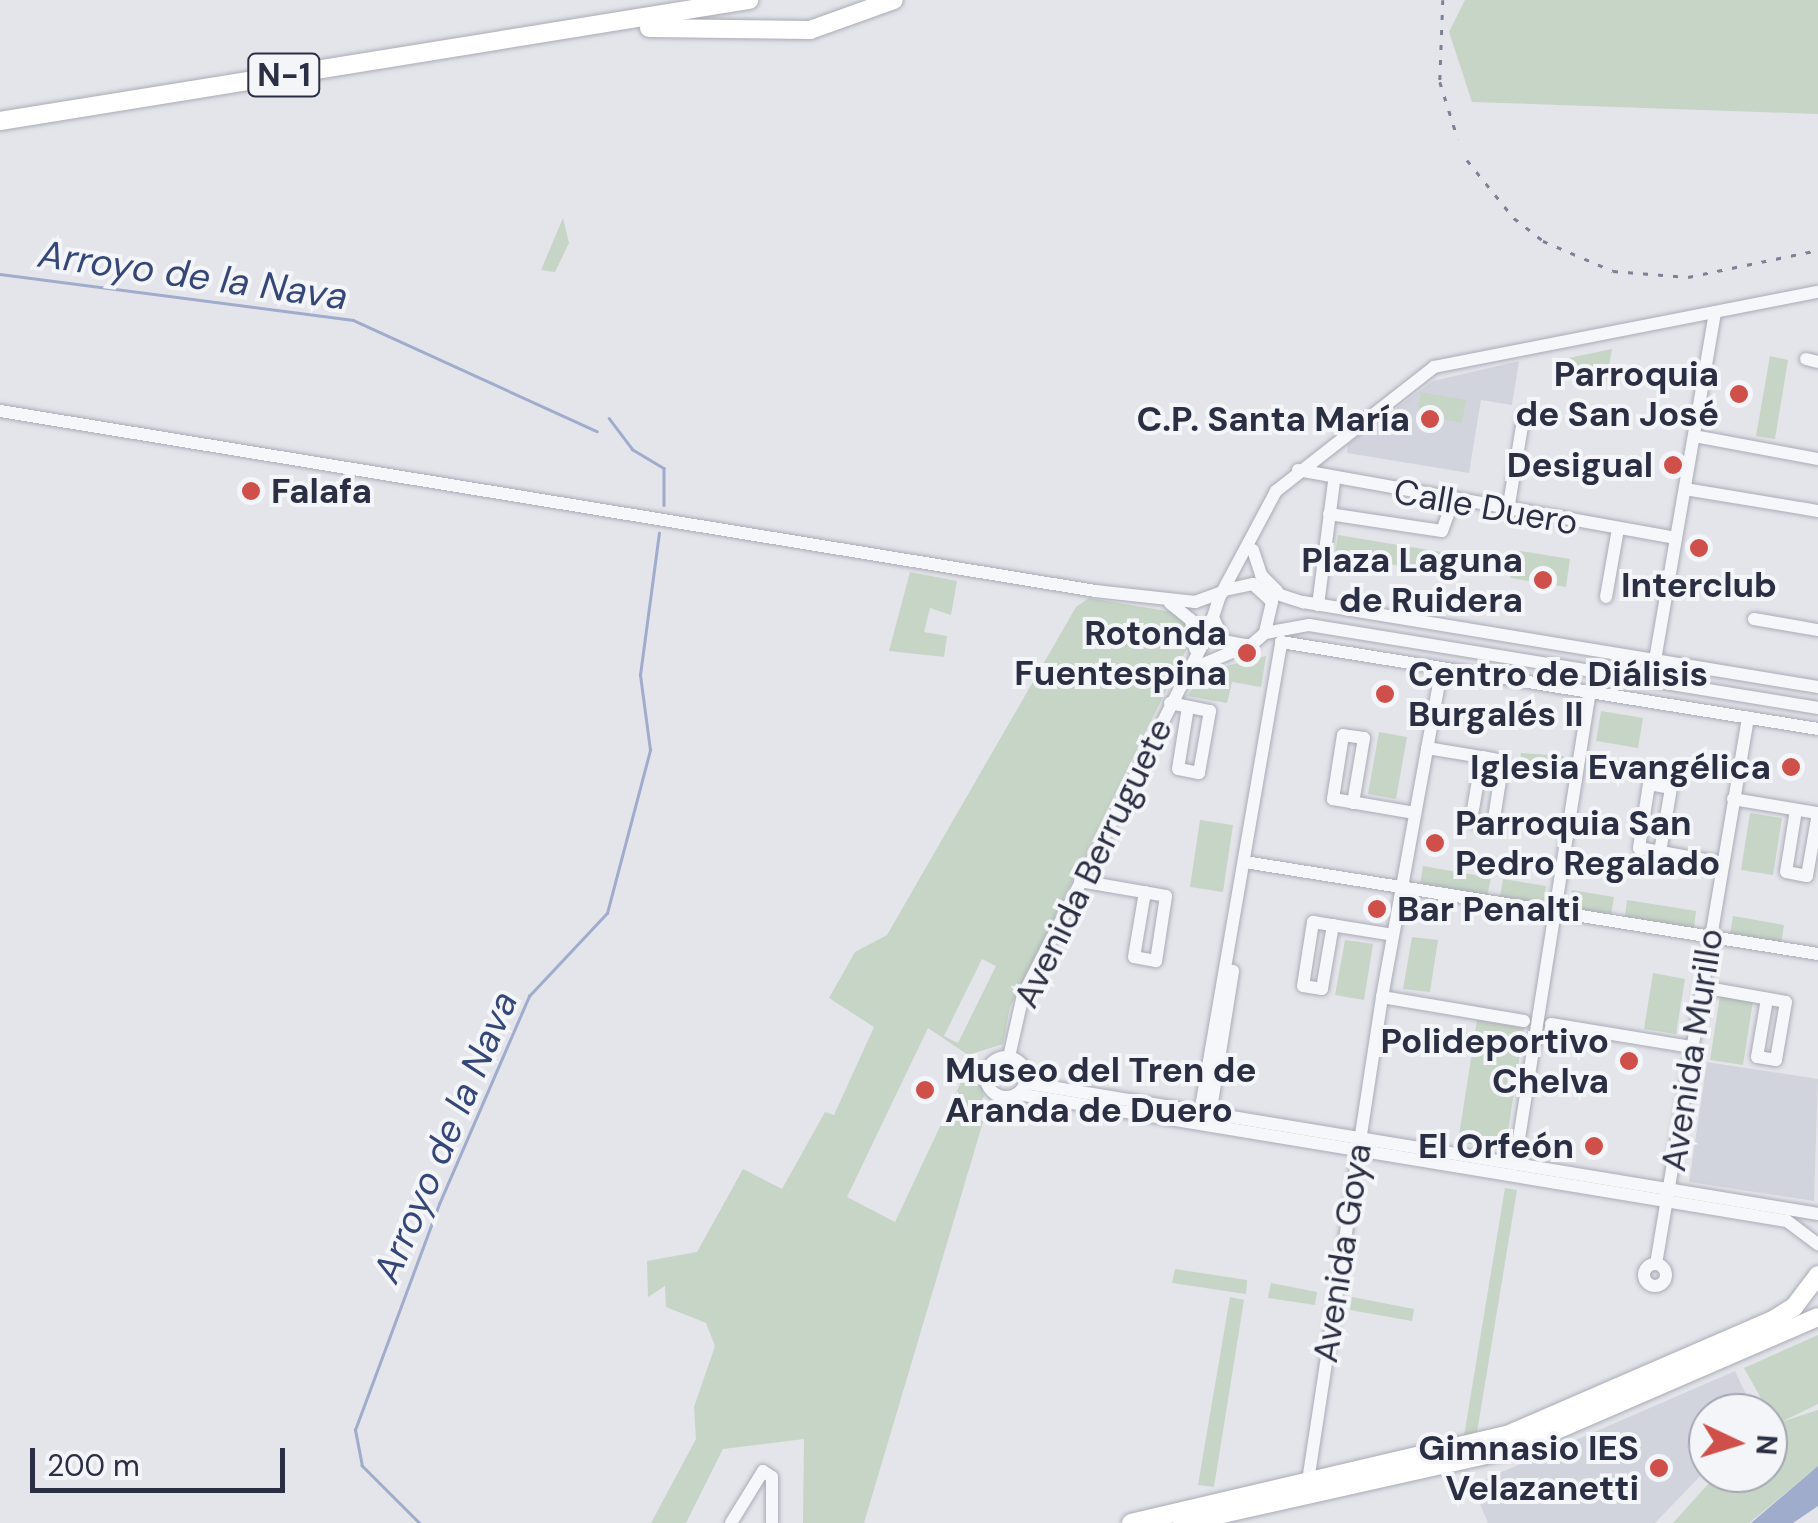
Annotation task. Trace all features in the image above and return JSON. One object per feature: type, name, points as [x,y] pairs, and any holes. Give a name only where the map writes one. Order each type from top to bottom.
[{"type":"highway","name":"N-1","points":[[592,29],[704,0]]},
{"type":"highway","name":"N-1","points":[[0,120],[569,33],[749,0]]},
{"type":"highway","name":"N-1","points":[[569,33],[810,30],[848,21],[874,3],[894,0]]},
{"type":"highway","points":[[1131,1523],[1507,1434],[1774,1320],[1794,1307],[1818,1275]]},
{"type":"highway","points":[[1182,1523],[1513,1449],[1818,1318]]},
{"type":"street","points":[[1213,623],[1224,591],[1276,491],[1434,367],[1818,292]]},
{"type":"street","points":[[1655,660],[1715,312]]},
{"type":"street","points":[[0,411],[1166,602],[1205,601],[1224,591],[1270,594],[1818,688]]},
{"type":"street","points":[[1508,510],[1524,414]]},
{"type":"street","points":[[1694,436],[1818,458]]},
{"type":"street","name":"Calle Duero","points":[[1298,470],[1334,481],[1676,538]]},
{"type":"street","points":[[1318,605],[1334,481]]},
{"type":"street","points":[[1684,489],[1817,508]]},
{"type":"street","points":[[1330,514],[1442,532],[1453,501]]},
{"type":"street","points":[[1606,597],[1618,528]]},
{"type":"street","points":[[1255,534],[1254,550],[1270,594],[1309,625]]},
{"type":"street","points":[[1254,550],[1270,594],[1265,633]]},
{"type":"street","points":[[1166,602],[1213,623],[1224,640],[1245,646]]},
{"type":"street","points":[[1166,602],[1194,626],[1194,656]]},
{"type":"street","points":[[1754,619],[1818,630]]},
{"type":"street","name":"Avenida Berruguete","points":[[1010,1057],[1022,995],[1213,623]]},
{"type":"street","points":[[1187,672],[1265,633],[1309,625],[1818,708]]},
{"type":"street","points":[[1335,629],[1359,656]]},
{"type":"street","points":[[1204,1114],[1284,643],[1818,729]]},
{"type":"street","name":"Avenida Goya","points":[[1308,1481],[1356,1153],[1441,671]]},
{"type":"street","points":[[1515,1164],[1590,692]]},
{"type":"street","points":[[1170,703],[1210,711],[1199,774],[1178,769],[1188,707]]},
{"type":"street","points":[[1786,703],[1818,720]]},
{"type":"street","name":"Avenida Murillo","points":[[1656,1264],[1748,718]]},
{"type":"street","points":[[1353,802],[1364,738],[1344,735],[1332,799],[1415,813]]},
{"type":"street","points":[[1427,748],[1503,761],[1492,825],[1472,821],[1482,758]]},
{"type":"street","points":[[1660,852],[1671,788],[1649,784],[1638,848],[1660,852],[1722,863]]},
{"type":"street","points":[[1733,799],[1796,810],[1818,814],[1807,876],[1786,872],[1796,810]]},
{"type":"street","points":[[1247,867],[1818,954]]},
{"type":"street","points":[[1080,882],[1145,892],[1166,896],[1156,961],[1134,958],[1145,892]]},
{"type":"street","points":[[1332,925],[1322,988],[1302,986],[1313,922],[1393,934]]},
{"type":"street","points":[[1702,987],[1768,998]]},
{"type":"street","points":[[1382,997],[1524,1020]]},
{"type":"street","points":[[1550,1024],[1692,1047]]},
{"type":"street","points":[[1022,1089],[1024,1066],[1010,1057],[990,1064],[987,1085],[1001,1097],[1022,1089],[1515,1164],[1787,1222],[1818,1244]]},
{"type":"street","points":[[1022,1089],[1356,1153],[1818,1214]]},
{"type":"street","points":[[731,1523],[763,1472],[772,1477],[772,1523]]},
{"type":"street","points":[[1260,1506],[1308,1481]]},
{"type":"shaded area","name":"C.P. Santa María","points":[[1519,361],[1512,405],[1481,400],[1469,473],[1347,453],[1348,444],[1433,381]]},
{"type":"shaded area","points":[[1707,1062],[1818,1079],[1814,1201],[1689,1182]]},
{"type":"shaded area","points":[[1735,1371],[1745,1393],[1688,1393],[1688,1489],[1655,1523],[1488,1523],[1472,1485]]},
{"type":"green space","points":[[1465,0],[1818,0],[1818,114],[1472,102],[1449,32]]},
{"type":"green space","points":[[563,218],[569,243],[555,272],[541,270]]},
{"type":"green space","points":[[1612,349],[1606,383],[1567,375],[1564,359]]},
{"type":"green space","points":[[1770,356],[1788,360],[1775,439],[1756,436]]},
{"type":"green space","points":[[1421,392],[1466,400],[1462,423],[1417,415]]},
{"type":"green space","points":[[1338,535],[1447,553],[1444,573],[1335,555]]},
{"type":"green space","points":[[1514,550],[1570,559],[1566,587],[1510,578]]},
{"type":"green space","points":[[910,572],[957,581],[951,615],[930,608],[924,632],[947,636],[944,657],[889,651]]},
{"type":"green space","points":[[1089,598],[1172,612],[1186,622],[1188,646],[1010,1007],[1003,1044],[968,1055],[928,1028],[847,1197],[895,1222],[969,1065],[975,1065],[984,1096],[975,1113],[983,1122],[864,1523],[803,1523],[804,1439],[723,1449],[686,1523],[651,1523],[696,1439],[694,1407],[715,1346],[706,1323],[666,1307],[665,1286],[648,1297],[647,1261],[697,1252],[743,1169],[782,1189],[825,1112],[834,1115],[874,1027],[829,998],[855,952],[887,935],[1076,607]],"holes":[[[982,959],[996,966],[958,1043],[944,1036]]]},
{"type":"green space","points":[[1266,656],[1261,687],[1232,682],[1227,703],[1187,696],[1206,671]]},
{"type":"green space","points":[[1601,711],[1643,718],[1638,748],[1596,741]]},
{"type":"green space","points":[[1379,732],[1407,737],[1396,799],[1368,794]]},
{"type":"green space","points":[[1521,753],[1564,756],[1561,777],[1519,770]]},
{"type":"green space","points":[[1750,813],[1782,818],[1773,875],[1741,870]]},
{"type":"green space","points":[[1200,820],[1233,825],[1223,892],[1190,887]]},
{"type":"green space","points":[[1423,866],[1491,878],[1487,897],[1420,885]]},
{"type":"green space","points":[[1503,879],[1546,886],[1544,904],[1500,897]]},
{"type":"green space","points":[[1572,890],[1614,897],[1611,915],[1569,909]]},
{"type":"green space","points":[[1627,900],[1696,911],[1694,928],[1625,917]]},
{"type":"green space","points":[[1733,916],[1784,925],[1781,943],[1730,934]]},
{"type":"green space","points":[[1412,937],[1438,940],[1430,992],[1403,989]]},
{"type":"green space","points":[[1345,940],[1373,944],[1364,1000],[1335,995]]},
{"type":"green space","points":[[1653,973],[1685,979],[1676,1034],[1644,1029]]},
{"type":"green space","points":[[1720,996],[1753,1001],[1743,1065],[1710,1060]]},
{"type":"green space","points":[[1477,1020],[1524,1028],[1505,1150],[1458,1142]]},
{"type":"green space","points":[[1505,1188],[1517,1190],[1477,1432],[1464,1436]]},
{"type":"green space","points":[[1175,1269],[1247,1280],[1246,1294],[1172,1283]]},
{"type":"green space","points":[[1271,1283],[1317,1292],[1315,1305],[1268,1298]]},
{"type":"green space","points":[[1230,1297],[1244,1300],[1214,1487],[1198,1485]]},
{"type":"green space","points":[[1352,1297],[1414,1309],[1412,1321],[1350,1310]]},
{"type":"green space","points":[[1818,1335],[1818,1404],[1788,1419],[1788,1393],[1758,1393],[1744,1368]]},
{"type":"green space","points":[[1818,1410],[1818,1466],[1788,1491],[1788,1420]]},
{"type":"green space","points":[[1700,1493],[1785,1493],[1749,1523],[1673,1523]]},
{"type":"water","points":[[1818,1466],[1818,1506],[1793,1523],[1751,1523],[1788,1493]]},
{"type":"waterway","name":"Arroyo de la Nava","points":[[0,274],[353,320],[597,431]]},
{"type":"waterway","name":"Arroyo de la Nava","points":[[609,418],[632,449],[664,468],[664,505]]},
{"type":"waterway","name":"Arroyo de la Nava","points":[[419,1523],[362,1466],[355,1430],[439,1204],[529,996],[607,913],[650,750],[640,675],[659,533]]},
{"type":"railway","points":[[1443,0],[1440,82],[1458,139]]},
{"type":"railway","points":[[1467,160],[1514,218],[1543,241],[1613,271],[1688,277],[1818,250]]},
{"type":"place","name":"Parroquia de San José","points":[[1739,394]]},
{"type":"place","name":"C.P. Santa María","points":[[1430,419]]},
{"type":"place","name":"Desigual","points":[[1673,465]]},
{"type":"place","name":"Falafa","points":[[251,491]]},
{"type":"place","name":"Interclub","points":[[1699,548]]},
{"type":"place","name":"Plaza Laguna de Ruidera","points":[[1543,580]]},
{"type":"place","name":"Rotonda Fuentespina","points":[[1247,653]]},
{"type":"place","name":"Centro de Diálisis Burgalés II","points":[[1385,694]]},
{"type":"place","name":"Iglesia Evangélica","points":[[1791,767]]},
{"type":"place","name":"Parroquia San Pedro Regalado","points":[[1435,843]]},
{"type":"place","name":"Bar Penalti","points":[[1377,909]]},
{"type":"place","name":"Polideportivo Chelva","points":[[1629,1061]]},
{"type":"place","name":"Museo del Tren de Aranda de Duero","points":[[925,1090]]},
{"type":"place","name":"El Orfeón","points":[[1594,1146]]},
{"type":"place","name":"Gimnasio IES Velazanetti","points":[[1659,1468]]}]
